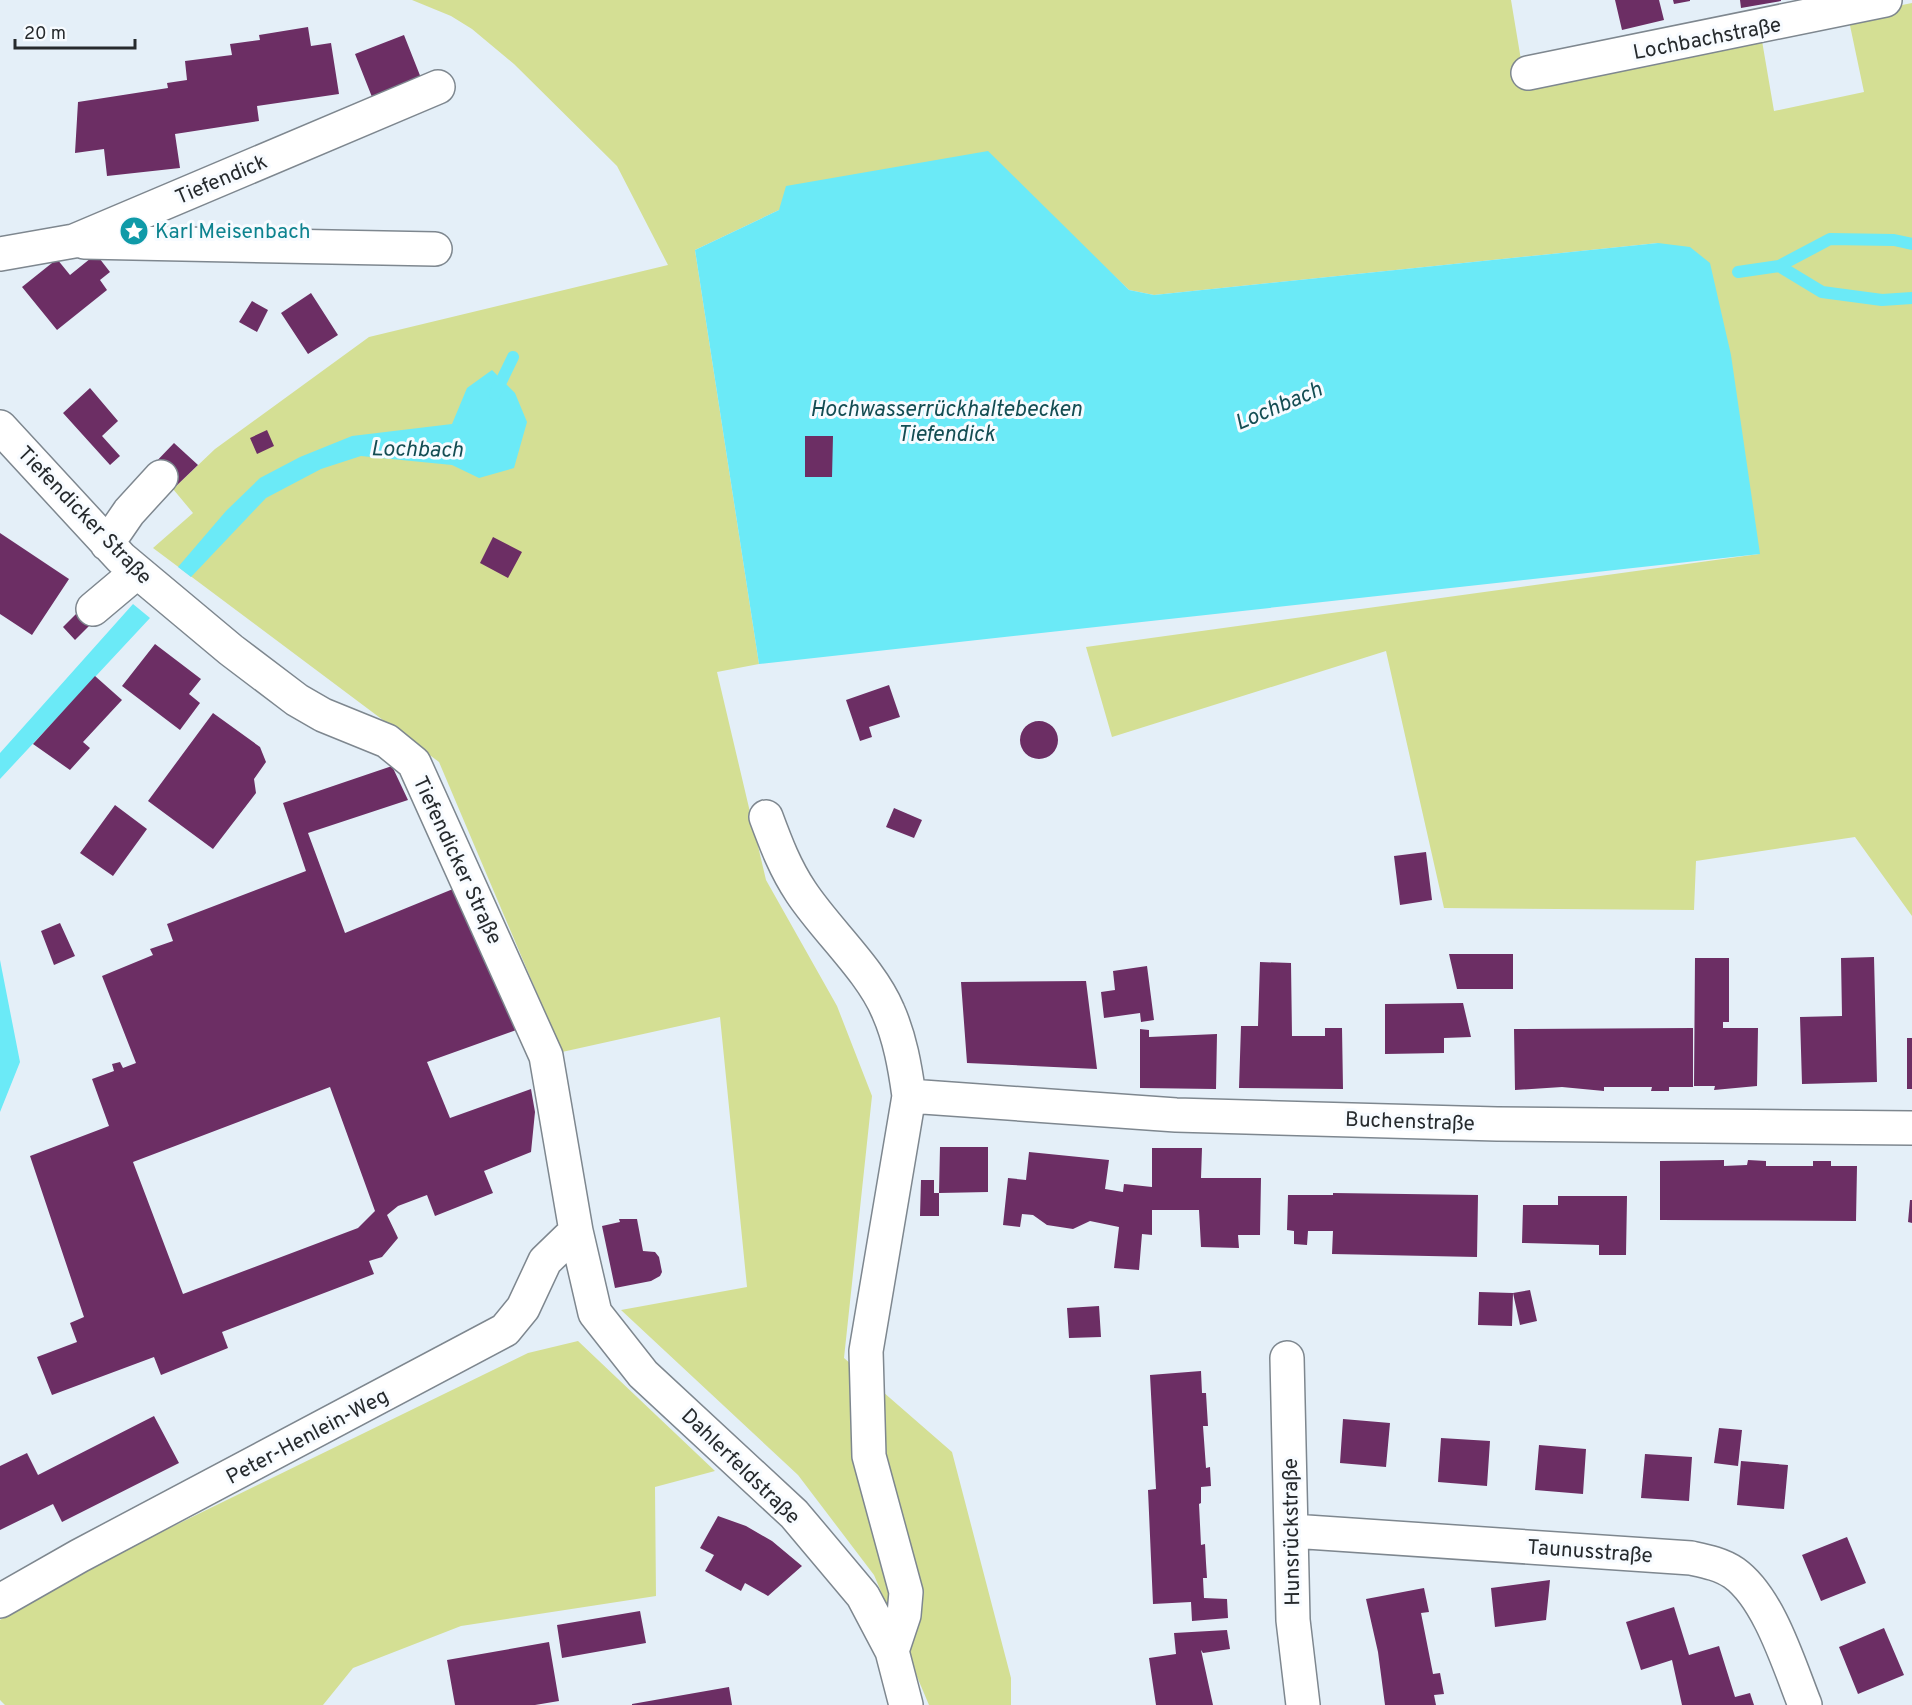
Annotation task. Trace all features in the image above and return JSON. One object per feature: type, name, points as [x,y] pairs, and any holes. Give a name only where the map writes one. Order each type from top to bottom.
[{"type":"street","name":"Lochbachstraße","points":[[1528,73],[1885,0]]},
{"type":"street","name":"Tiefendick","points":[[0,254],[74,241],[438,87]]},
{"type":"street","points":[[74,241],[435,249]]},
{"type":"street","name":"Tiefendicker Straße","points":[[0,427],[107,544],[137,572],[297,700],[323,715],[387,741],[414,763],[546,1056],[576,1231]]},
{"type":"street","points":[[107,544],[129,512],[161,477]]},
{"type":"street","points":[[93,609],[137,572]]},
{"type":"street","points":[[766,817],[783,863],[801,894],[872,984],[888,1010],[903,1058],[909,1096],[866,1351],[870,1456],[906,1592],[904,1615],[892,1651]]},
{"type":"street","name":"Buchenstraße","points":[[909,1096],[1176,1115],[1497,1124],[1912,1128]]},
{"type":"street","name":"Peter-Henlein-Weg","points":[[0,1601],[79,1556],[506,1330],[523,1308],[545,1261],[576,1231]]},
{"type":"street","name":"Dahlerfeldstraße","points":[[576,1231],[595,1313],[643,1374],[794,1514],[863,1596],[892,1651],[906,1705]]},
{"type":"street","name":"Hunsrückstraße","points":[[1287,1358],[1293,1620],[1303,1705]]},
{"type":"street","name":"Taunusstraße","points":[[1292,1531],[1656,1556],[1714,1563],[1732,1572],[1754,1593],[1763,1607],[1805,1705]]},
{"type":"green space","points":[[412,0],[1511,0],[1525,84],[1761,35],[1774,111],[1864,92],[1848,16],[1912,3],[1912,916],[1855,837],[1696,861],[1694,910],[1444,908],[1386,651],[1112,737],[1086,647],[1759,554],[1658,243],[1154,295],[1129,290],[1106,268],[779,210],[695,250],[759,664],[717,672],[766,880],[837,1006],[872,1096],[844,1358],[952,1452],[1011,1678],[1011,1705],[929,1705],[874,1575],[798,1475],[621,1310],[747,1287],[720,1017],[562,1052],[439,762],[153,548],[193,513],[173,489],[215,449],[369,337],[668,265],[617,166],[514,64],[472,29],[451,16]]},
{"type":"green space","points":[[578,1341],[715,1471],[655,1487],[656,1596],[461,1626],[353,1668],[323,1705],[5,1705],[0,1700],[0,1620],[59,1582],[528,1353]]},
{"type":"water","name":"Hochwasserrückhaltebecken Tiefendick","points":[[988,151],[1129,290],[1154,295],[1658,243],[1690,247],[1710,263],[1731,355],[1760,554],[759,664],[695,250],[779,210],[786,186]]},
{"type":"water","points":[[492,370],[515,393],[527,422],[514,468],[479,478],[452,465],[361,456],[321,469],[266,498],[191,577],[178,567],[226,511],[260,478],[300,457],[352,436],[452,424],[467,388]]},
{"type":"water","points":[[133,604],[150,618],[0,779],[0,753]]},
{"type":"water","points":[[0,960],[20,1062],[0,1112]]},
{"type":"building","points":[[1615,0],[1659,0],[1664,20],[1622,30]]},
{"type":"building","points":[[1673,0],[1690,0],[1690,1],[1674,4]]},
{"type":"building","points":[[1740,0],[1781,0],[1781,1],[1741,8]]},
{"type":"building","points":[[308,27],[311,46],[331,43],[339,94],[257,106],[259,121],[175,134],[180,168],[107,176],[104,149],[75,153],[78,102],[168,88],[167,83],[187,80],[185,61],[232,55],[230,44],[260,40],[259,35]]},
{"type":"building","points":[[404,35],[421,78],[372,97],[355,54]]},
{"type":"building","points":[[96,254],[110,272],[100,280],[107,290],[57,330],[22,287],[57,259],[70,275]]},
{"type":"building","points":[[311,293],[338,335],[308,354],[281,313]]},
{"type":"building","points":[[252,301],[268,310],[257,332],[239,322]]},
{"type":"building","points":[[90,388],[118,421],[102,436],[120,456],[110,465],[63,413]]},
{"type":"building","points":[[267,430],[274,446],[257,454],[250,438]]},
{"type":"building","points":[[805,436],[833,436],[832,477],[805,477]]},
{"type":"building","points":[[174,443],[198,465],[173,489],[151,467]]},
{"type":"building","points":[[0,533],[69,579],[32,635],[0,614]]},
{"type":"building","points":[[493,537],[522,552],[508,578],[480,563]]},
{"type":"building","points":[[87,603],[99,616],[75,640],[63,627]]},
{"type":"building","points":[[155,644],[201,679],[189,694],[200,703],[180,730],[122,686]]},
{"type":"building","points":[[95,676],[122,700],[83,742],[90,748],[70,770],[33,744]]},
{"type":"building","points":[[889,685],[900,717],[869,727],[872,737],[860,741],[846,700]]},
{"type":"building","points":[[213,713],[260,747],[266,762],[254,779],[256,793],[213,849],[148,801]]},
{"type":"building","points":[[1039,721],[1052,727],[1058,740],[1052,753],[1039,759],[1026,753],[1020,740],[1026,727]]},
{"type":"building","points":[[392,766],[408,800],[308,833],[345,933],[453,889],[519,1029],[427,1062],[450,1118],[531,1089],[535,1112],[531,1152],[484,1171],[493,1193],[435,1216],[427,1195],[398,1206],[387,1215],[398,1238],[382,1257],[369,1261],[374,1274],[222,1332],[228,1348],[161,1375],[154,1357],[52,1395],[37,1357],[77,1342],[70,1323],[84,1317],[30,1156],[109,1126],[92,1079],[114,1071],[112,1064],[120,1062],[123,1068],[136,1063],[102,976],[153,955],[150,949],[173,941],[167,924],[306,871],[283,803]],"holes":[[[330,1087],[375,1211],[358,1228],[183,1294],[133,1162]]]},
{"type":"building","points":[[115,805],[147,829],[113,876],[80,853]]},
{"type":"building","points":[[894,808],[922,820],[914,838],[886,827]]},
{"type":"building","points":[[1426,852],[1432,900],[1400,905],[1394,856]]},
{"type":"building","points":[[60,923],[75,956],[54,965],[41,931]]},
{"type":"building","points":[[1449,954],[1513,954],[1513,989],[1457,989]]},
{"type":"building","points":[[1874,957],[1877,1082],[1802,1084],[1800,1017],[1842,1016],[1841,958]]},
{"type":"building","points":[[1695,958],[1729,958],[1729,1022],[1723,1022],[1723,1028],[1758,1028],[1757,1086],[1714,1090],[1715,1086],[1694,1086]]},
{"type":"building","points":[[1260,962],[1291,963],[1292,1036],[1325,1036],[1325,1028],[1342,1028],[1343,1089],[1239,1088],[1241,1026],[1258,1026]]},
{"type":"building","points":[[1147,966],[1154,1020],[1141,1022],[1140,1013],[1104,1018],[1101,992],[1115,990],[1113,971]]},
{"type":"building","points":[[1086,981],[1097,1069],[967,1063],[961,982]]},
{"type":"building","points":[[1463,1003],[1471,1037],[1444,1038],[1444,1053],[1385,1054],[1385,1004]]},
{"type":"building","points":[[1693,1028],[1693,1087],[1669,1087],[1669,1091],[1651,1091],[1652,1087],[1604,1087],[1604,1091],[1562,1087],[1515,1090],[1514,1029]]},
{"type":"building","points":[[1140,1029],[1149,1030],[1149,1037],[1217,1034],[1216,1089],[1140,1088]]},
{"type":"building","points":[[1907,1038],[1912,1038],[1912,1089],[1907,1089]]},
{"type":"building","points":[[940,1147],[988,1147],[988,1192],[939,1193]]},
{"type":"building","points":[[1152,1148],[1202,1148],[1201,1178],[1261,1178],[1260,1235],[1238,1235],[1239,1248],[1201,1247],[1199,1210],[1152,1210],[1152,1235],[1142,1234],[1139,1270],[1114,1268],[1119,1227],[1090,1221],[1073,1229],[1047,1225],[1033,1215],[1022,1214],[1020,1227],[1003,1225],[1008,1178],[1026,1180],[1029,1152],[1109,1160],[1105,1189],[1123,1192],[1124,1184],[1152,1187]]},
{"type":"building","points":[[1724,1160],[1724,1166],[1747,1165],[1748,1160],[1766,1161],[1766,1166],[1813,1166],[1813,1161],[1831,1161],[1831,1166],[1857,1166],[1856,1221],[1660,1220],[1660,1161]]},
{"type":"building","points":[[921,1180],[934,1180],[934,1193],[939,1193],[939,1216],[920,1216]]},
{"type":"building","points":[[1333,1193],[1478,1195],[1477,1257],[1332,1254],[1333,1231],[1308,1231],[1307,1245],[1294,1244],[1294,1231],[1287,1230],[1288,1195],[1333,1195]]},
{"type":"building","points":[[1558,1196],[1627,1196],[1626,1255],[1599,1255],[1599,1245],[1522,1243],[1523,1205],[1558,1205]]},
{"type":"building","points":[[1910,1200],[1912,1200],[1912,1223],[1908,1222]]},
{"type":"building","points":[[619,1219],[637,1219],[643,1251],[655,1252],[659,1257],[662,1272],[660,1276],[651,1281],[615,1288],[602,1226],[620,1222]]},
{"type":"building","points":[[1530,1290],[1537,1321],[1520,1325],[1513,1293]]},
{"type":"building","points":[[1479,1292],[1513,1293],[1512,1326],[1478,1325]]},
{"type":"building","points":[[1099,1306],[1101,1337],[1069,1338],[1067,1308]]},
{"type":"building","points":[[1201,1371],[1202,1393],[1206,1393],[1208,1426],[1203,1426],[1206,1468],[1210,1467],[1211,1486],[1201,1487],[1201,1503],[1199,1504],[1201,1545],[1205,1544],[1207,1578],[1203,1578],[1204,1598],[1227,1599],[1228,1618],[1192,1621],[1191,1602],[1153,1604],[1148,1490],[1156,1489],[1150,1375]]},
{"type":"building","points":[[154,1416],[179,1463],[62,1522],[53,1504],[0,1530],[0,1466],[27,1453],[38,1475]]},
{"type":"building","points":[[1343,1419],[1390,1423],[1386,1467],[1340,1463]]},
{"type":"building","points":[[1719,1428],[1742,1430],[1738,1466],[1714,1463]]},
{"type":"building","points":[[1441,1438],[1490,1441],[1487,1486],[1438,1482]]},
{"type":"building","points":[[1539,1445],[1586,1449],[1583,1494],[1535,1490]]},
{"type":"building","points":[[1645,1454],[1692,1457],[1689,1501],[1641,1498]]},
{"type":"building","points":[[1741,1461],[1788,1465],[1784,1509],[1737,1505]]},
{"type":"building","points":[[718,1516],[746,1526],[772,1541],[802,1566],[768,1596],[745,1583],[741,1591],[705,1571],[714,1555],[700,1548]]},
{"type":"building","points":[[1847,1537],[1866,1583],[1821,1601],[1802,1555]]},
{"type":"building","points":[[1550,1580],[1546,1620],[1495,1627],[1491,1588]]},
{"type":"building","points":[[1424,1588],[1429,1612],[1421,1613],[1433,1674],[1440,1673],[1444,1694],[1434,1695],[1436,1705],[1385,1705],[1378,1652],[1366,1599]]},
{"type":"building","points":[[1674,1607],[1689,1655],[1719,1646],[1735,1697],[1750,1693],[1754,1705],[1682,1705],[1672,1660],[1641,1670],[1626,1622]]},
{"type":"building","points":[[640,1611],[646,1643],[562,1658],[557,1625]]},
{"type":"building","points":[[1884,1628],[1904,1675],[1858,1694],[1839,1647]]},
{"type":"building","points":[[1227,1630],[1230,1649],[1203,1653],[1201,1650],[1213,1705],[1156,1705],[1149,1658],[1176,1654],[1174,1633]]},
{"type":"building","points":[[549,1642],[559,1701],[535,1705],[455,1705],[447,1660]]},
{"type":"building","points":[[729,1687],[732,1705],[632,1705],[632,1704]]},
{"type":"waterway","name":"Lochbach","points":[[1738,272],[1779,266],[1830,239],[1894,240],[1912,244]]},
{"type":"waterway","name":"Lochbach","points":[[1779,266],[1822,292],[1882,300],[1912,298]]},
{"type":"waterway","points":[[495,394],[513,357]]},
{"type":"place","name":"Karl Meisenbach","points":[[134,231]]}]
